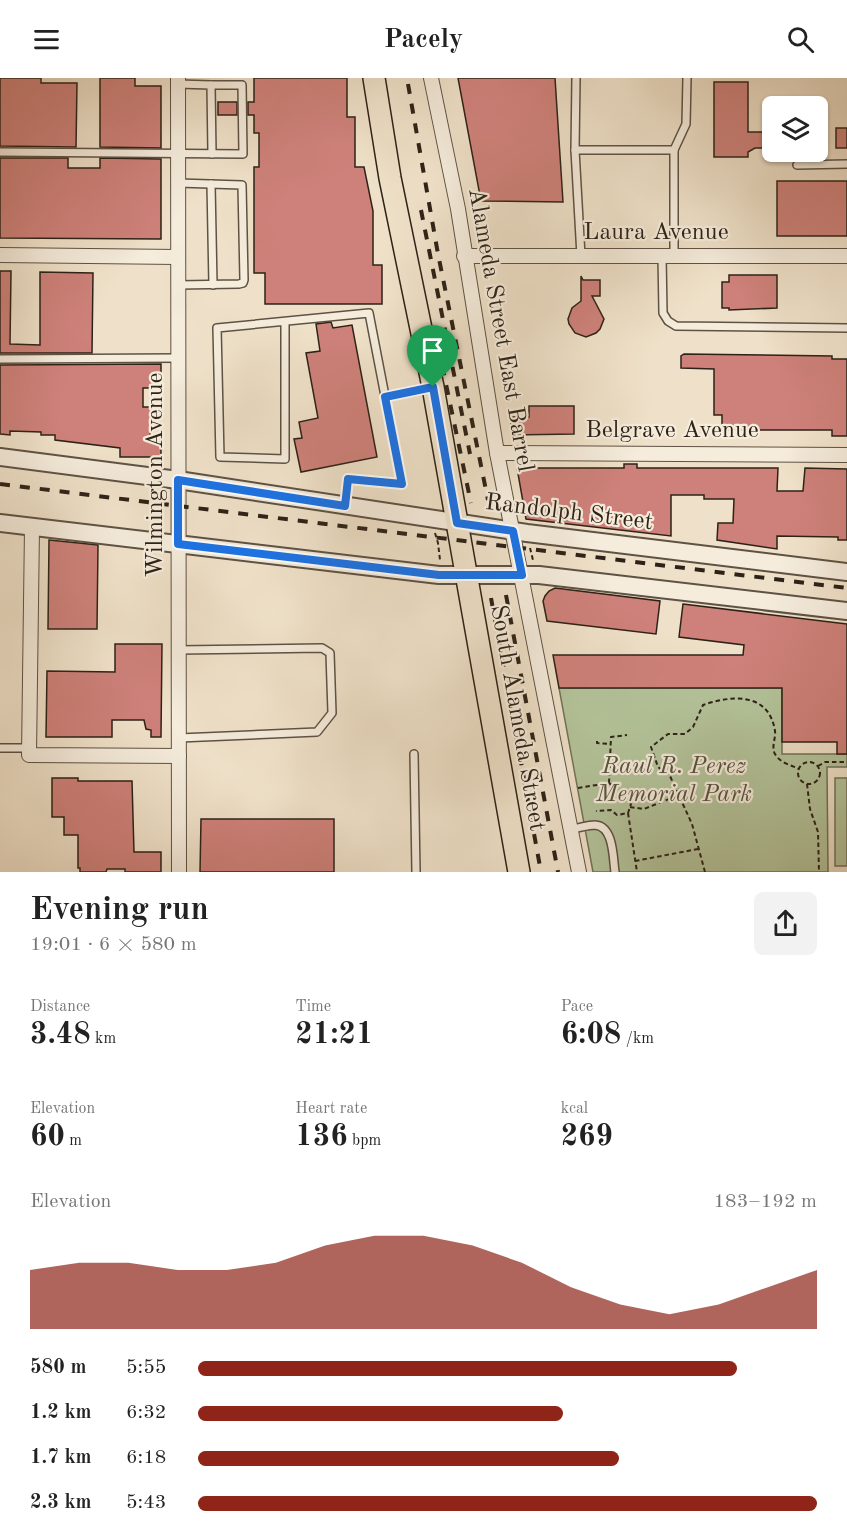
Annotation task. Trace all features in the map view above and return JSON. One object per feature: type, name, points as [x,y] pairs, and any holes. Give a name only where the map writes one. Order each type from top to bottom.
[{"type":"main road","name":"South Alameda Street","points":[[374,78],[390,178],[433,387],[519,872]]},
{"type":"street","name":"Alameda Street East Barrel","points":[[431,78],[458,209],[497,453],[513,531],[528,570],[579,872]]},
{"type":"street","name":"Wilmington Avenue","points":[[178,81],[179,872]]},
{"type":"street","points":[[0,255],[178,257]]},
{"type":"street","name":"Laura Avenue","points":[[464,256],[847,256]]},
{"type":"street","name":"Belgrave Avenue","points":[[497,453],[847,455]]},
{"type":"street","name":"Randolph Street","points":[[0,458],[178,480],[513,531],[847,572]]},
{"type":"street","points":[[0,523],[439,575],[466,576],[528,570],[539,575],[847,611]]},
{"type":"street","points":[[32,527],[29,752],[179,756]]},
{"type":"lane","points":[[576,78],[575,150],[580,256]]},
{"type":"lane","points":[[687,78],[686,124],[674,150],[663,312],[668,321],[676,326],[847,328]]},
{"type":"lane","points":[[0,152],[243,153],[243,85],[211,85],[178,81]]},
{"type":"lane","points":[[211,85],[212,154]]},
{"type":"lane","points":[[575,150],[674,150]]},
{"type":"lane","points":[[796,165],[847,164]]},
{"type":"lane","points":[[178,183],[243,185],[244,280],[239,284],[178,285]]},
{"type":"lane","points":[[211,184],[213,285]]},
{"type":"lane","points":[[285,322],[285,459],[220,457],[217,328],[369,313],[402,484],[348,479],[345,506]]},
{"type":"lane","points":[[0,358],[178,358]]},
{"type":"lane","points":[[385,397],[433,387]]},
{"type":"lane","points":[[178,650],[322,648],[330,653],[332,713],[317,732],[179,738]]},
{"type":"lane","points":[[0,748],[29,752]]},
{"type":"lane","points":[[414,754],[416,872]]},
{"type":"lane","points":[[571,830],[595,825],[605,830],[609,835],[615,872]]},
{"type":"path","points":[[433,528],[438,543],[441,567]]},
{"type":"path","points":[[528,570],[529,540]]},
{"type":"path","points":[[705,872],[692,824],[670,776],[658,767],[651,747],[668,734],[685,734],[693,727],[703,705],[733,699],[756,700],[764,706],[775,732],[773,749],[776,755],[781,761],[799,769]]},
{"type":"path","points":[[609,783],[611,737],[627,735]]},
{"type":"path","points":[[597,741],[597,743],[611,744]]},
{"type":"path","points":[[817,767],[825,762],[847,762]]},
{"type":"path","points":[[799,769],[808,763],[817,767]]},
{"type":"path","points":[[807,784],[819,777],[817,767]]},
{"type":"path","points":[[799,769],[799,778],[807,784],[810,809],[818,832],[819,872]]},
{"type":"path","points":[[578,788],[609,783],[626,796],[631,804],[628,813],[637,872]]},
{"type":"path","points":[[630,807],[645,809],[679,795]]},
{"type":"path","points":[[596,811],[611,810],[617,815],[628,813]]},
{"type":"path","points":[[635,861],[698,849]]},
{"type":"green space","name":"Raul R. Perez Memorial Park","points":[[559,688],[782,688],[782,754],[847,754],[847,767],[827,767],[828,872],[593,872]]},
{"type":"green space","points":[[835,778],[847,778],[847,866],[835,866]]},
{"type":"building","points":[[0,78],[41,78],[41,83],[77,83],[76,147],[0,146]]},
{"type":"building","points":[[100,78],[135,78],[135,86],[161,86],[161,148],[100,147]]},
{"type":"building","points":[[254,78],[347,78],[347,117],[355,117],[355,167],[364,167],[373,211],[373,265],[382,265],[382,304],[265,304],[265,273],[254,273],[254,167],[259,167],[259,133],[254,133],[254,115],[248,115],[248,102],[254,102]]},
{"type":"building","points":[[458,78],[555,78],[563,202],[481,201]]},
{"type":"building","points":[[714,82],[748,82],[748,132],[762,132],[762,148],[755,148],[748,152],[748,157],[714,157]]},
{"type":"building","points":[[218,102],[237,102],[237,115],[218,115]]},
{"type":"building","points":[[836,128],[847,128],[847,148],[836,148]]},
{"type":"building","points":[[0,158],[68,158],[68,168],[100,168],[100,158],[161,159],[161,239],[0,238]]},
{"type":"building","points":[[777,181],[847,181],[847,236],[777,236]]},
{"type":"building","points":[[0,271],[11,271],[10,344],[40,345],[40,272],[93,273],[92,353],[0,353]]},
{"type":"building","points":[[729,275],[777,275],[777,308],[729,310],[729,308],[722,308],[722,282],[729,282]]},
{"type":"building","points":[[581,276],[583,280],[600,280],[600,296],[592,296],[604,319],[596,333],[586,337],[575,333],[568,319],[572,308],[581,301]]},
{"type":"building","points":[[331,322],[333,328],[352,325],[377,457],[301,472],[294,439],[302,438],[299,422],[318,418],[306,353],[320,351],[316,324]]},
{"type":"building","points":[[684,354],[832,356],[832,359],[847,359],[847,436],[832,436],[832,430],[722,430],[722,415],[714,415],[714,369],[681,368],[681,356]]},
{"type":"building","points":[[161,364],[161,388],[143,388],[143,407],[151,407],[150,435],[161,435],[161,457],[120,457],[120,448],[55,440],[55,435],[41,435],[41,432],[10,431],[10,435],[0,434],[0,365]]},
{"type":"building","points":[[529,406],[574,406],[574,434],[511,435],[511,417],[529,417]]},
{"type":"building","points":[[624,464],[637,464],[637,468],[778,468],[777,491],[803,491],[805,468],[847,469],[847,540],[838,540],[838,537],[777,536],[777,549],[717,540],[718,523],[733,523],[734,499],[704,499],[704,495],[671,495],[671,536],[526,519],[517,468],[624,468]]},
{"type":"building","points":[[49,540],[98,545],[97,629],[48,629]]},
{"type":"building","points":[[555,588],[660,601],[656,634],[547,621],[543,601],[549,591]]},
{"type":"building","points":[[683,604],[847,624],[847,754],[837,754],[837,742],[782,742],[782,688],[559,688],[553,655],[743,655],[744,645],[679,637]]},
{"type":"building","points":[[115,644],[162,644],[161,737],[151,737],[151,730],[146,729],[144,720],[112,720],[112,737],[46,737],[47,671],[115,672]]},
{"type":"building","points":[[52,778],[78,778],[78,781],[132,781],[134,852],[161,852],[161,872],[125,872],[125,869],[107,869],[106,872],[80,872],[78,835],[64,835],[64,817],[52,817]]},
{"type":"building","points":[[201,819],[334,819],[334,872],[200,872]]},
{"type":"railway","points":[[408,84],[438,254],[488,500]]},
{"type":"railway","points":[[421,210],[470,454]]},
{"type":"railway","points":[[438,346],[471,503]]},
{"type":"railway","points":[[0,484],[847,588]]},
{"type":"railway","points":[[506,595],[558,872]]},
{"type":"railway","points":[[491,598],[541,872]]},
{"type":"route","points":[[433,387],[457,523],[513,531],[522,575],[439,575],[178,544],[178,480],[345,506],[348,479],[402,484],[385,397],[433,387]]}]
